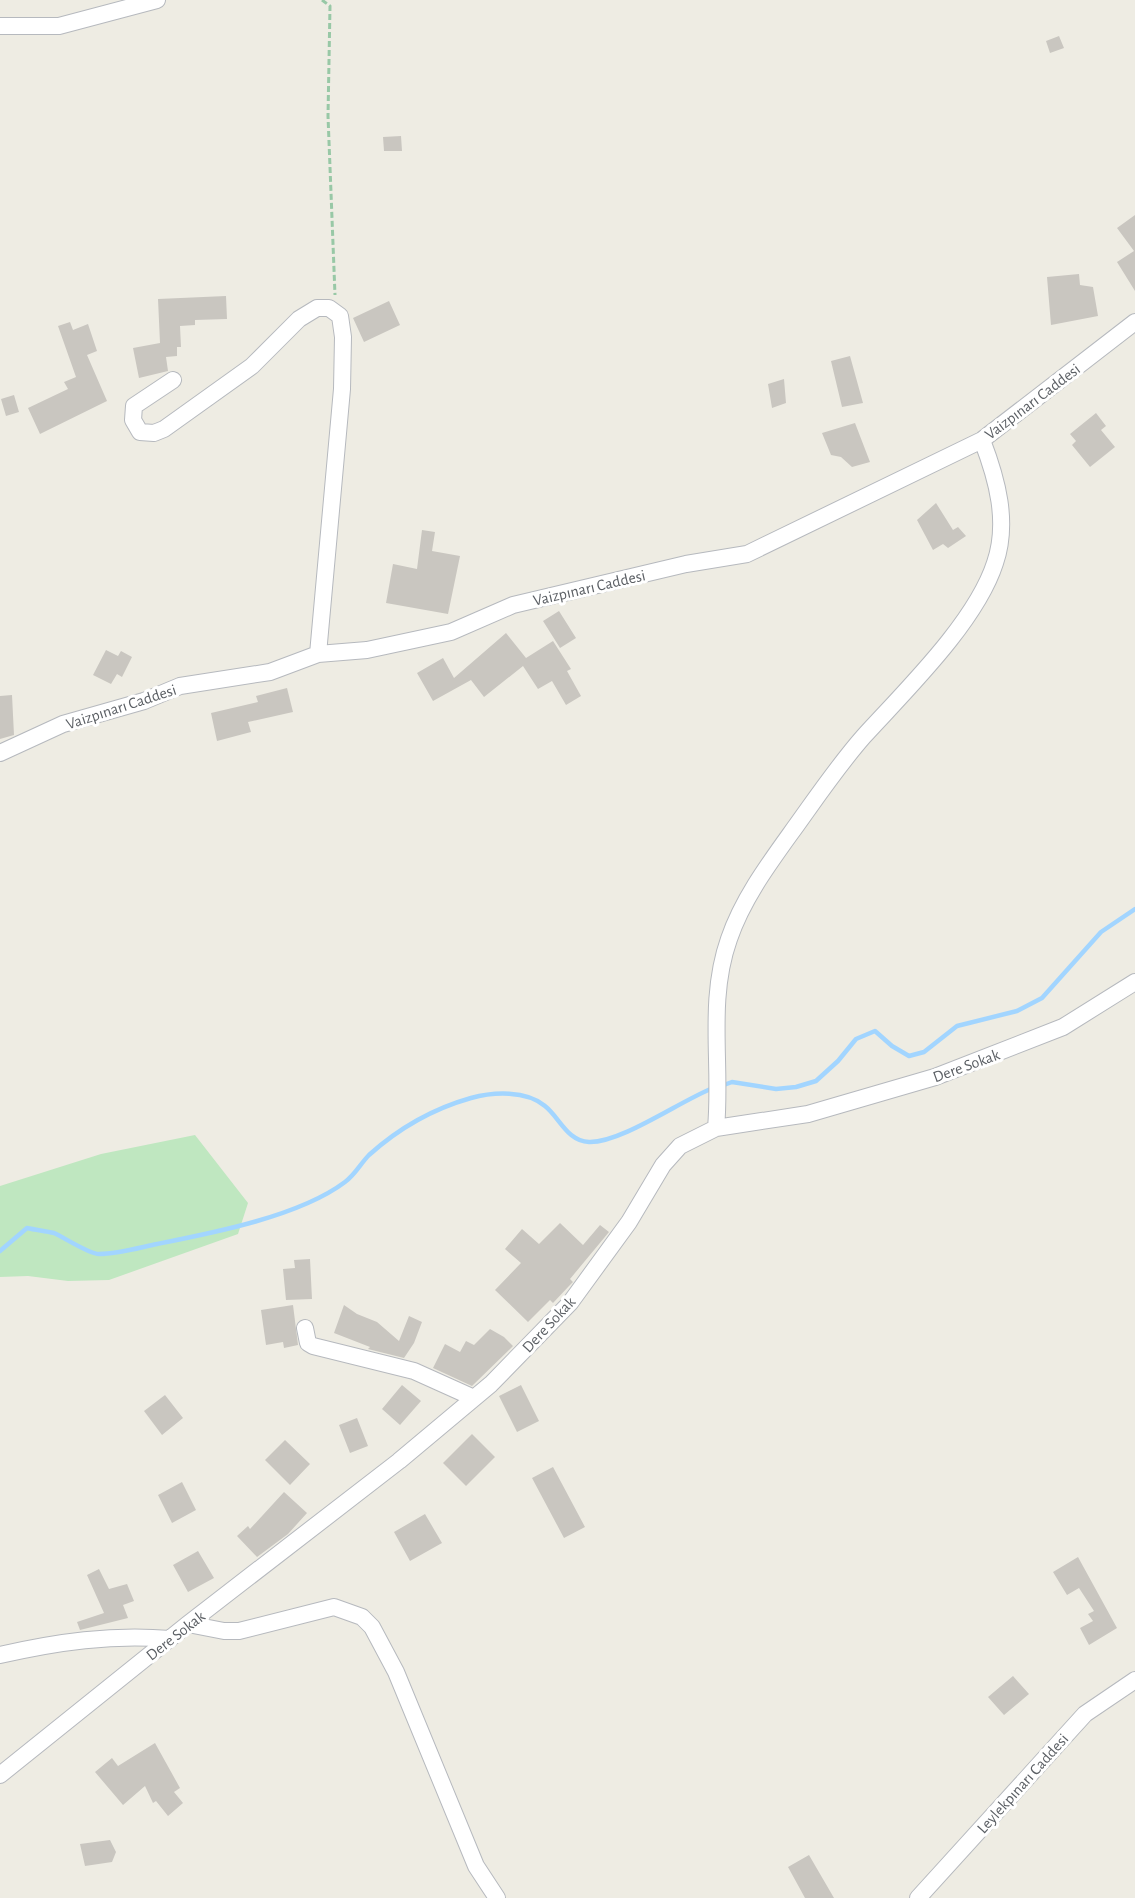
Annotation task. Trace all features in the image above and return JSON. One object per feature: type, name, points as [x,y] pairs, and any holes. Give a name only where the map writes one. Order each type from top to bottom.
[{"type":"street","points":[[0,26],[59,26],[157,0]]},
{"type":"street","points":[[173,380],[134,406],[133,420],[140,432],[154,434],[164,429],[252,366],[308,312],[329,308],[336,312],[343,323],[342,389],[318,654]]},
{"type":"street","name":"Vaizpınarı Caddesi","points":[[0,753],[63,724],[144,701],[180,686],[270,672],[318,654],[367,650],[451,632],[513,605],[686,564],[747,554],[982,440],[1135,322]]},
{"type":"street","points":[[716,1128],[715,1013],[729,939],[740,916],[756,885],[833,774],[937,656],[965,618],[995,564],[1002,515],[997,487],[982,440]]},
{"type":"street","name":"Dere Sokak","points":[[0,1776],[188,1624],[399,1461],[474,1398],[570,1303],[606,1256],[670,1156],[692,1138],[716,1128],[808,1114],[936,1077],[1063,1027],[1135,982]]},
{"type":"street","points":[[305,1328],[308,1343],[313,1346],[414,1371],[474,1398]]},
{"type":"street","points":[[188,1624],[210,1629],[239,1631],[334,1607],[362,1617],[382,1643],[396,1672],[476,1866],[497,1898]]},
{"type":"street","points":[[0,1655],[67,1641],[117,1636],[170,1639]]},
{"type":"street","name":"Leylekpınarı Caddesi","points":[[918,1898],[1085,1714],[1103,1699],[1135,1680]]},
{"type":"path","points":[[322,0],[330,6],[328,116],[336,312]]},
{"type":"green space","points":[[195,1135],[248,1203],[238,1234],[109,1280],[68,1281],[28,1276],[0,1277],[0,1186],[101,1154]]},
{"type":"building","points":[[1059,36],[1064,48],[1050,53],[1046,41]]},
{"type":"building","points":[[401,136],[402,151],[384,151],[383,137]]},
{"type":"building","points":[[1135,215],[1135,291],[1117,262],[1134,251],[1117,228]]},
{"type":"building","points":[[1079,274],[1080,285],[1093,287],[1098,316],[1051,325],[1047,277]]},
{"type":"building","points":[[226,296],[227,319],[195,320],[195,325],[180,326],[181,347],[177,347],[177,356],[166,357],[168,371],[139,378],[133,348],[160,343],[158,299]]},
{"type":"building","points":[[389,301],[400,325],[364,342],[353,318]]},
{"type":"building","points":[[70,322],[73,330],[88,324],[97,351],[87,355],[107,401],[40,434],[28,408],[68,389],[64,382],[76,377],[58,326]]},
{"type":"building","points":[[850,356],[863,403],[842,407],[831,361]]},
{"type":"building","points":[[784,379],[786,403],[772,408],[768,384]]},
{"type":"building","points":[[14,395],[19,412],[6,416],[1,399]]},
{"type":"building","points":[[1096,413],[1106,426],[1101,430],[1115,447],[1090,467],[1072,445],[1076,441],[1070,434]]},
{"type":"building","points":[[855,423],[870,462],[852,467],[841,457],[831,455],[822,433]]},
{"type":"building","points":[[936,503],[953,530],[958,527],[966,536],[948,548],[943,544],[933,550],[917,520]]},
{"type":"building","points":[[422,530],[435,532],[432,551],[460,556],[448,614],[386,603],[393,564],[417,569]]},
{"type":"building","points":[[559,611],[576,638],[560,648],[543,621]]},
{"type":"building","points":[[506,633],[526,658],[553,641],[571,669],[567,671],[581,696],[566,705],[552,681],[538,689],[523,666],[484,697],[471,680],[433,701],[417,673],[443,658],[454,678]]},
{"type":"building","points":[[106,650],[118,656],[121,651],[132,657],[122,677],[117,674],[111,684],[93,675]]},
{"type":"building","points":[[287,688],[293,712],[248,722],[251,732],[217,741],[211,713],[258,702],[256,696]]},
{"type":"building","points":[[12,695],[14,735],[0,739],[0,696]]},
{"type":"building","points":[[560,1223],[583,1245],[600,1225],[609,1232],[570,1279],[573,1282],[553,1303],[550,1300],[528,1322],[495,1290],[521,1263],[505,1249],[522,1229],[539,1244]]},
{"type":"building","points":[[310,1259],[312,1299],[286,1300],[283,1269],[295,1268],[294,1260]]},
{"type":"building","points":[[293,1305],[298,1345],[284,1348],[283,1342],[266,1345],[261,1310]]},
{"type":"building","points":[[344,1305],[357,1314],[377,1322],[399,1341],[409,1316],[422,1322],[414,1343],[404,1358],[368,1349],[370,1347],[334,1333]]},
{"type":"building","points":[[490,1329],[504,1337],[513,1346],[472,1386],[433,1368],[445,1344],[460,1352],[466,1341],[474,1345]]},
{"type":"building","points":[[402,1385],[421,1401],[400,1425],[382,1409]]},
{"type":"building","points":[[521,1385],[539,1421],[517,1432],[499,1396]]},
{"type":"building","points":[[165,1395],[183,1418],[162,1435],[144,1411]]},
{"type":"building","points":[[357,1418],[368,1446],[350,1453],[339,1425]]},
{"type":"building","points":[[472,1434],[495,1457],[466,1486],[443,1463]]},
{"type":"building","points":[[285,1440],[310,1464],[290,1485],[265,1460]]},
{"type":"building","points":[[553,1467],[585,1527],[564,1538],[532,1478]]},
{"type":"building","points":[[182,1482],[196,1510],[172,1523],[158,1495]]},
{"type":"building","points":[[284,1492],[307,1513],[288,1534],[257,1557],[237,1536],[248,1526],[250,1529]]},
{"type":"building","points":[[425,1514],[442,1543],[410,1561],[394,1532]]},
{"type":"building","points":[[198,1551],[214,1578],[188,1592],[173,1565]]},
{"type":"building","points":[[1078,1557],[1117,1628],[1089,1645],[1080,1628],[1093,1621],[1088,1614],[1094,1611],[1079,1588],[1067,1595],[1053,1572]]},
{"type":"building","points":[[99,1569],[109,1589],[127,1584],[134,1601],[123,1605],[128,1618],[80,1630],[77,1622],[104,1613],[87,1575]]},
{"type":"building","points":[[1013,1676],[1029,1694],[1004,1715],[988,1697]]},
{"type":"building","points":[[155,1743],[180,1788],[174,1792],[183,1803],[168,1816],[156,1801],[153,1803],[145,1786],[123,1805],[95,1772],[112,1758],[118,1766]]},
{"type":"building","points":[[110,1840],[116,1852],[112,1862],[85,1866],[80,1844]]},
{"type":"building","points":[[809,1855],[834,1898],[805,1898],[788,1867]]},
{"type":"waterway","points":[[721,1086],[732,1082],[776,1089],[796,1087],[816,1081],[838,1061],[856,1039],[875,1031],[892,1046],[909,1056],[924,1052],[957,1026],[1017,1011],[1042,998],[1101,932],[1135,909]]},
{"type":"waterway","points":[[0,1251],[27,1228],[54,1233],[89,1251],[106,1254],[204,1234],[281,1214],[326,1194],[345,1182],[369,1155],[392,1136],[417,1120],[457,1102],[480,1096],[509,1094],[529,1097],[545,1106],[575,1138],[589,1142],[617,1136],[634,1129],[713,1088]]}]
